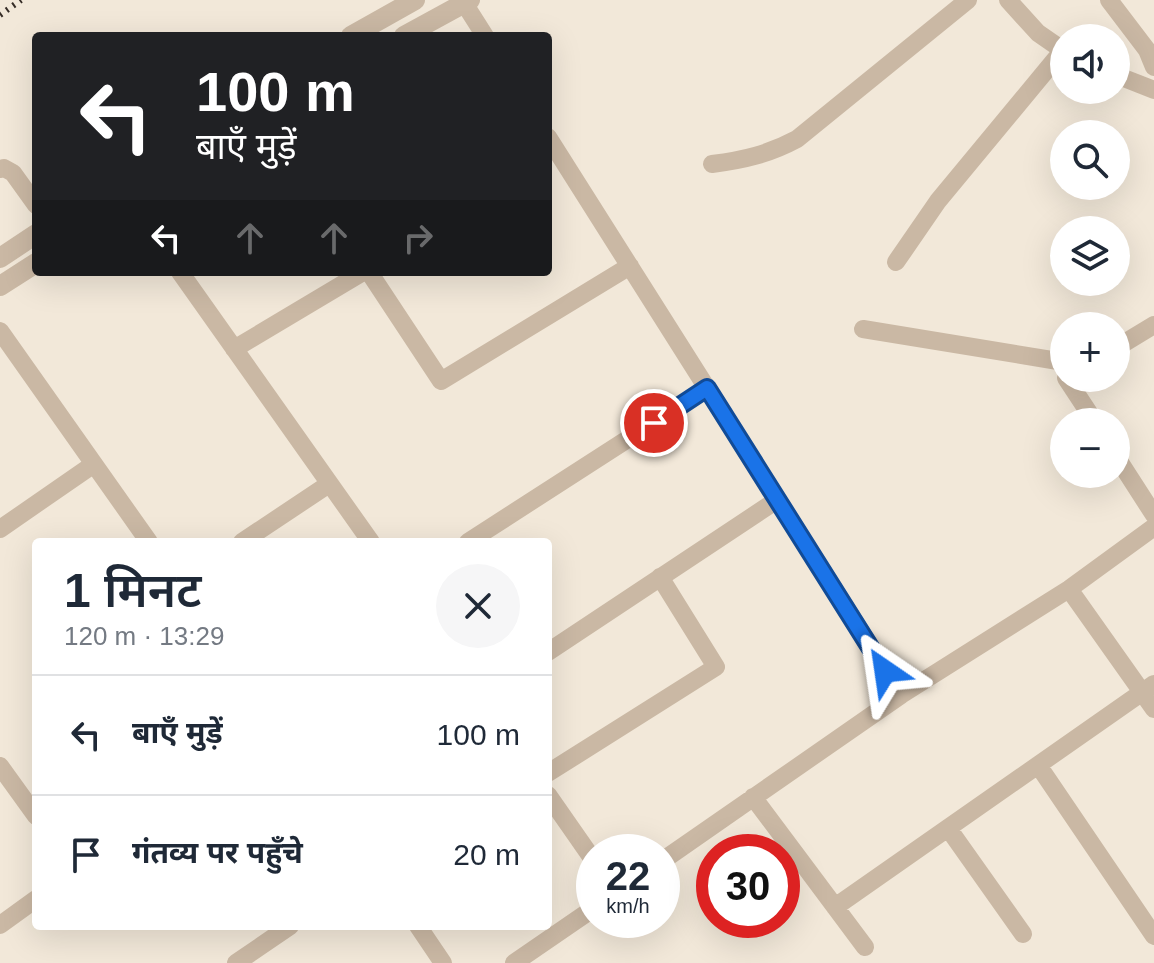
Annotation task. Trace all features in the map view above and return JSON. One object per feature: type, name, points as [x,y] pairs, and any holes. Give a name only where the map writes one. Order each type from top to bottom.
[{"type":"street","points":[[358,32],[415,0]]},
{"type":"street","points":[[712,164],[749,159],[797,139],[968,0]]},
{"type":"street","points":[[1008,0],[1038,33],[1050,41]]},
{"type":"street","points":[[1109,0],[1147,50],[1154,67]]},
{"type":"street","points":[[411,32],[467,2],[483,32]]},
{"type":"street","points":[[896,262],[938,201],[1050,68]]},
{"type":"street","points":[[1130,81],[1154,90]]},
{"type":"street","points":[[554,159],[630,266],[901,695]]},
{"type":"street","points":[[0,169],[13,173],[32,199]]},
{"type":"street","points":[[0,258],[32,237]]},
{"type":"street","points":[[0,286],[32,266]]},
{"type":"street","points":[[369,276],[441,381],[630,266]]},
{"type":"street","points":[[183,276],[368,538]]},
{"type":"street","points":[[234,349],[359,276]]},
{"type":"street","points":[[863,329],[1050,366]]},
{"type":"street","points":[[1130,341],[1152,330]]},
{"type":"street","points":[[0,331],[146,538]]},
{"type":"street","points":[[474,538],[707,388]]},
{"type":"street","points":[[0,529],[94,464]]},
{"type":"street","points":[[1130,478],[1154,515]]},
{"type":"street","points":[[248,538],[329,484]]},
{"type":"street","points":[[552,649],[777,500]]},
{"type":"street","points":[[680,848],[901,695],[1069,589],[1154,527]]},
{"type":"street","points":[[552,770],[716,667],[660,577]]},
{"type":"street","points":[[1069,589],[1148,688],[1154,709]]},
{"type":"street","points":[[835,907],[1148,688]]},
{"type":"street","points":[[1038,765],[1154,936]]},
{"type":"street","points":[[0,766],[32,810]]},
{"type":"street","points":[[753,797],[865,947]]},
{"type":"street","points":[[552,801],[576,835]]},
{"type":"street","points":[[948,828],[1023,934]]},
{"type":"street","points":[[0,925],[32,902]]},
{"type":"street","points":[[514,963],[576,920]]},
{"type":"street","points":[[236,963],[284,930]]},
{"type":"street","points":[[421,930],[443,963]]},
{"type":"railway","points":[[0,15],[21,0]]},
{"type":"route","points":[[654,423],[707,388],[885,671]]}]
